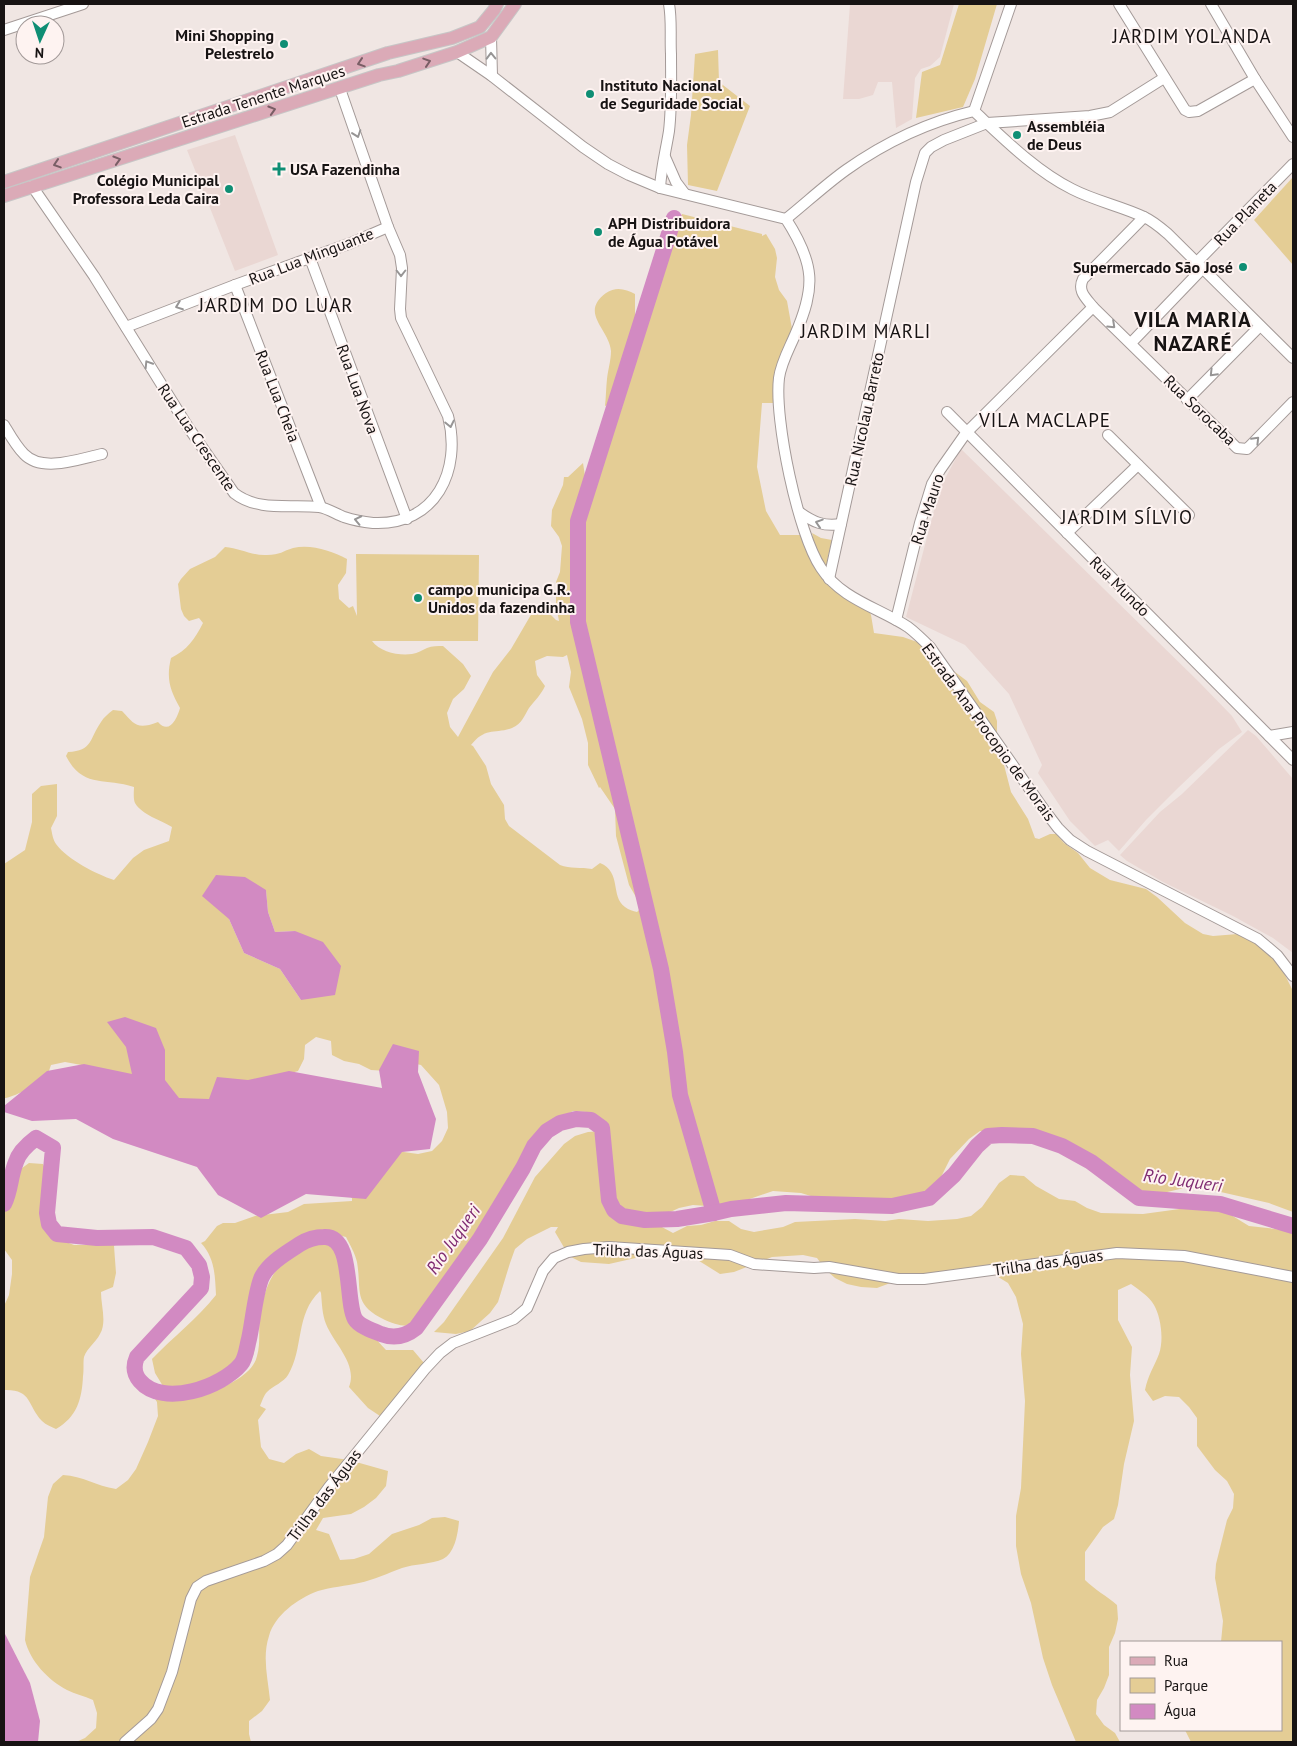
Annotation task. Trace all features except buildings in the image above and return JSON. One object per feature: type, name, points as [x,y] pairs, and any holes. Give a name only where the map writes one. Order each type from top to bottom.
[{"type":"main road","name":"Estrada Tenente Marques","points":[[4,182],[388,54],[452,38],[480,27],[497,4]]},
{"type":"main road","points":[[491,37],[515,4]]},
{"type":"main road","name":"Estrada Tenente Marques","points":[[4,196],[379,75],[398,71],[457,52],[491,37]]},
{"type":"street","points":[[4,30],[83,4]]},
{"type":"street","points":[[660,188],[671,99],[671,19],[669,4]]},
{"type":"street","points":[[974,111],[1011,4]]},
{"type":"street","points":[[1119,4],[1181,106],[1189,112],[1198,111],[1254,79]]},
{"type":"street","points":[[1211,4],[1254,79],[1293,137]]},
{"type":"street","points":[[491,37],[492,76]]},
{"type":"street","points":[[457,52],[492,76],[583,147],[629,175],[660,188],[786,219],[845,171],[880,149],[937,121],[974,111]]},
{"type":"street","name":"Rua Nicolau Barreto","points":[[829,579],[925,153],[931,147],[987,123],[1101,115],[1118,108],[1164,78]]},
{"type":"street","name":"Rua Lua Minguante","points":[[126,327],[388,227],[340,89]]},
{"type":"street","points":[[974,111],[1041,170],[1057,181],[1096,199],[1144,217],[1156,224],[1293,358]]},
{"type":"street","points":[[665,157],[674,177],[685,194]]},
{"type":"street","name":"Rua Planeta","points":[[1131,343],[1199,265],[1293,164]]},
{"type":"street","name":"Rua Lua Crescente","points":[[32,186],[94,276],[188,427],[234,493],[242,499],[257,504],[321,507],[359,521],[389,523],[407,519],[427,508],[439,492],[451,464],[453,441],[448,416],[401,318],[401,262],[388,227]]},
{"type":"street","name":"Rua Sorocaba","points":[[1144,217],[1083,280],[1082,292],[1093,307],[1232,444],[1243,449],[1247,448],[1293,402]]},
{"type":"street","name":"Estrada Ana Procopio de Morais","points":[[786,219],[805,253],[810,267],[810,283],[808,299],[801,320],[782,364],[779,384],[779,412],[785,450],[799,512],[814,557],[829,579],[860,601],[896,620],[918,635],[930,647],[1045,811],[1070,840],[1104,860],[1258,940],[1277,954],[1293,976]]},
{"type":"street","name":"Rua Lua Nova","points":[[310,258],[407,519]]},
{"type":"street","name":"Rua Lua Cheia","points":[[235,284],[321,507]]},
{"type":"street","name":"Rua Mauro","points":[[896,620],[920,523],[932,484],[940,470],[966,433],[1093,307]]},
{"type":"street","points":[[1187,400],[1260,326]]},
{"type":"street","name":"Rua Mundo","points":[[947,412],[1293,760]]},
{"type":"street","points":[[4,425],[23,453],[36,462],[46,464],[59,463],[102,454]]},
{"type":"street","points":[[1108,435],[1189,515]]},
{"type":"street","points":[[1067,533],[1138,465]]},
{"type":"street","points":[[799,512],[820,525],[832,526],[841,524]]},
{"type":"street","points":[[1269,736],[1293,732]]},
{"type":"street","name":"Trilha das Águas","points":[[125,1742],[151,1719],[158,1709],[172,1672],[191,1599],[197,1588],[206,1581],[264,1562],[287,1545],[335,1480],[440,1353],[453,1343],[514,1319],[527,1308],[543,1271],[554,1258],[568,1252],[608,1247],[730,1254],[754,1264],[814,1268],[829,1267],[898,1279],[924,1279],[1117,1253],[1157,1254],[1211,1260],[1293,1277]]},
{"type":"shaded area","points":[[850,4],[954,4],[940,57],[930,66],[921,69],[915,78],[912,119],[896,128],[892,82],[878,82],[873,95],[859,99],[843,99]]},
{"type":"shaded area","name":"Colégio Municipal Professora Leda Caira","points":[[235,135],[278,255],[235,271],[187,150]]},
{"type":"shaded area","points":[[961,449],[1199,682],[1232,716],[1242,732],[1219,749],[1179,787],[1146,820],[1119,851],[1108,840],[1095,846],[1070,821],[1038,773],[1042,765],[1009,694],[965,645],[906,617],[940,488]]},
{"type":"shaded area","points":[[1248,730],[1256,736],[1293,779],[1293,953],[1273,938],[1163,882],[1120,855],[1160,812],[1182,794]]},
{"type":"green space","points":[[959,4],[997,4],[975,79],[963,107],[916,118],[922,72],[940,65]]},
{"type":"green space","points":[[718,50],[719,82],[750,106],[717,191],[688,185],[687,145],[695,54]]},
{"type":"green space","points":[[1293,177],[1293,265],[1254,220]]},
{"type":"green space","points":[[682,214],[762,234],[762,236],[766,234],[775,249],[777,258],[775,277],[779,290],[787,301],[792,329],[776,403],[762,403],[757,467],[766,511],[780,535],[808,535],[813,537],[812,533],[821,538],[832,540],[827,561],[838,584],[868,608],[874,633],[903,637],[920,643],[926,654],[939,660],[967,681],[980,702],[994,712],[997,721],[997,738],[1011,792],[1028,819],[1035,838],[1039,839],[1050,834],[1056,834],[1064,843],[1078,853],[1090,868],[1110,880],[1146,889],[1185,923],[1203,934],[1213,936],[1238,934],[1250,936],[1279,963],[1293,991],[1293,1212],[1269,1203],[1212,1190],[1184,1188],[1142,1198],[1128,1193],[1052,1146],[1011,1133],[980,1131],[969,1139],[950,1159],[938,1183],[927,1192],[914,1197],[872,1201],[814,1197],[801,1193],[773,1191],[721,1207],[693,1205],[679,1208],[666,1214],[660,1226],[673,1233],[687,1226],[715,1221],[729,1221],[741,1229],[754,1232],[783,1227],[795,1222],[855,1219],[928,1221],[957,1219],[971,1216],[982,1207],[999,1183],[1010,1175],[1024,1176],[1036,1186],[1059,1199],[1075,1201],[1101,1213],[1143,1214],[1187,1208],[1199,1203],[1213,1204],[1249,1226],[1293,1231],[1293,1742],[1191,1742],[1186,1731],[1282,1731],[1282,1641],[1221,1641],[1223,1621],[1215,1578],[1216,1564],[1227,1520],[1233,1508],[1234,1494],[1227,1481],[1215,1470],[1197,1446],[1197,1418],[1189,1407],[1179,1397],[1165,1396],[1153,1401],[1145,1390],[1161,1348],[1161,1329],[1152,1302],[1144,1293],[1131,1284],[1118,1290],[1118,1320],[1132,1347],[1130,1375],[1134,1421],[1114,1519],[1103,1527],[1085,1552],[1085,1580],[1117,1605],[1118,1619],[1109,1647],[1109,1675],[1097,1700],[1096,1714],[1104,1725],[1115,1733],[1120,1742],[1076,1742],[1043,1658],[1031,1603],[1021,1574],[1016,1546],[1016,1516],[1021,1488],[1025,1401],[1021,1354],[1023,1324],[1016,1297],[1008,1283],[995,1275],[979,1274],[893,1282],[877,1288],[847,1284],[835,1278],[817,1258],[803,1255],[772,1257],[734,1272],[720,1274],[696,1259],[667,1255],[653,1254],[609,1264],[581,1262],[569,1256],[555,1232],[558,1227],[551,1227],[527,1239],[515,1249],[498,1302],[490,1313],[470,1331],[456,1334],[434,1332],[444,1322],[503,1238],[535,1177],[564,1144],[575,1136],[588,1132],[603,1131],[599,1118],[587,1112],[573,1111],[560,1118],[530,1152],[526,1166],[518,1178],[507,1207],[492,1232],[427,1310],[426,1324],[410,1326],[396,1324],[385,1320],[367,1308],[359,1289],[356,1259],[346,1237],[320,1233],[305,1238],[279,1253],[265,1274],[251,1308],[250,1320],[255,1349],[254,1354],[247,1364],[239,1370],[214,1375],[210,1389],[213,1391],[233,1382],[251,1368],[258,1351],[259,1319],[263,1300],[274,1274],[291,1254],[302,1246],[315,1241],[330,1239],[340,1258],[351,1300],[375,1338],[386,1350],[413,1350],[424,1363],[392,1409],[380,1416],[368,1408],[349,1387],[351,1379],[348,1362],[326,1324],[320,1291],[312,1300],[307,1310],[293,1365],[288,1375],[267,1392],[260,1406],[266,1409],[258,1420],[261,1447],[269,1459],[284,1463],[296,1454],[309,1449],[321,1456],[349,1460],[388,1471],[386,1486],[376,1498],[351,1514],[323,1518],[316,1530],[329,1534],[340,1560],[354,1559],[369,1554],[392,1534],[419,1525],[432,1518],[445,1517],[459,1521],[453,1548],[447,1556],[439,1561],[402,1568],[365,1582],[318,1591],[302,1598],[288,1609],[276,1621],[269,1636],[266,1660],[270,1700],[262,1711],[249,1721],[251,1742],[76,1742],[85,1738],[96,1728],[97,1713],[93,1700],[67,1690],[53,1681],[35,1662],[27,1648],[25,1640],[30,1577],[44,1537],[48,1497],[53,1484],[63,1475],[77,1477],[116,1489],[128,1480],[136,1469],[158,1416],[155,1399],[169,1396],[155,1373],[152,1359],[216,1295],[212,1261],[201,1243],[205,1241],[217,1226],[223,1223],[235,1223],[255,1216],[288,1212],[304,1204],[352,1201],[352,1198],[341,1189],[389,1150],[418,1154],[432,1151],[442,1141],[448,1128],[447,1112],[439,1085],[421,1065],[407,1062],[387,1071],[371,1070],[332,1055],[331,1041],[316,1037],[305,1045],[304,1059],[298,1071],[271,1079],[219,1118],[98,1068],[65,1062],[51,1065],[45,1080],[42,1082],[18,1094],[4,1098],[4,864],[25,850],[32,822],[32,794],[41,786],[57,784],[57,816],[51,828],[55,842],[61,850],[75,861],[114,880],[133,858],[144,850],[169,841],[172,827],[138,807],[134,801],[134,787],[87,778],[73,766],[66,756],[68,752],[86,747],[102,720],[113,710],[122,711],[134,723],[141,726],[158,722],[166,727],[175,721],[180,708],[170,684],[171,658],[190,644],[203,623],[199,618],[189,621],[184,616],[181,609],[178,584],[190,569],[215,557],[225,547],[256,554],[271,555],[293,548],[307,547],[328,551],[347,559],[346,573],[338,585],[339,599],[349,608],[353,606],[357,616],[356,554],[479,555],[478,641],[372,641],[380,648],[401,654],[412,654],[429,647],[443,646],[463,664],[471,676],[464,689],[453,699],[447,713],[450,727],[458,737],[493,672],[511,649],[532,613],[545,609],[559,621],[556,605],[556,582],[560,572],[562,546],[559,537],[551,526],[552,510],[563,485],[564,477],[568,477],[583,463],[585,476],[599,475],[623,404],[618,400],[605,406],[611,351],[606,335],[595,314],[595,307],[598,300],[610,291],[621,289],[635,294],[635,350],[639,352]],"holes":[[[567,655],[571,672],[569,687],[582,719],[588,743],[588,765],[599,788],[615,809],[616,836],[629,885],[640,904],[640,909],[637,912],[626,908],[621,902],[614,878],[607,867],[600,863],[592,869],[560,865],[509,826],[505,819],[504,805],[491,784],[486,766],[471,745],[485,733],[506,730],[520,722],[545,686],[537,675],[535,661],[547,656],[563,657]],[[266,890],[268,912],[275,932],[295,931],[301,1000],[280,969],[244,953],[229,919]]]},
{"type":"green space","points":[[29,1163],[43,1164],[49,1177],[46,1221],[48,1235],[74,1245],[102,1245],[119,1240],[114,1246],[116,1273],[113,1287],[101,1292],[102,1329],[84,1357],[80,1400],[74,1413],[56,1429],[42,1421],[28,1399],[20,1392],[4,1390],[4,1306],[9,1295],[12,1260],[4,1249],[4,1206],[10,1199],[18,1171]]},
{"type":"water","points":[[216,875],[245,877],[266,890],[268,912],[275,932],[295,931],[323,942],[341,966],[335,995],[301,1000],[280,969],[244,953],[229,919],[202,896]]},
{"type":"water","points":[[125,1017],[156,1028],[165,1050],[165,1080],[179,1098],[209,1099],[217,1077],[248,1080],[289,1071],[382,1088],[379,1070],[393,1044],[419,1051],[418,1072],[436,1119],[430,1149],[402,1152],[366,1199],[306,1194],[261,1218],[218,1195],[197,1167],[113,1139],[76,1119],[32,1121],[4,1112],[4,1106],[47,1071],[84,1064],[132,1074],[126,1047],[107,1022]]},
{"type":"water","points":[[4,1632],[30,1683],[40,1721],[38,1742],[4,1742]]},
{"type":"waterway","points":[[674,218],[578,521],[578,622],[661,969],[680,1095],[714,1213]]},
{"type":"waterway","name":"Rio Juqueri","points":[[4,1204],[17,1158],[24,1148],[36,1138],[53,1148],[47,1213],[49,1224],[57,1234],[97,1238],[153,1237],[186,1248],[199,1265],[202,1277],[201,1288],[137,1357],[135,1364],[135,1373],[140,1381],[150,1389],[163,1393],[177,1394],[207,1387],[232,1372],[241,1364],[246,1352],[261,1279],[268,1268],[283,1255],[303,1242],[317,1237],[334,1239],[340,1246],[347,1270],[352,1310],[357,1322],[370,1330],[391,1336],[400,1336],[412,1331],[480,1239],[523,1168],[534,1146],[547,1131],[560,1123],[576,1119],[591,1120],[602,1128],[609,1200],[614,1210],[622,1216],[645,1220],[677,1219],[731,1209],[786,1203],[892,1206],[929,1198],[954,1175],[977,1146],[988,1136],[1002,1135],[1033,1136],[1062,1146],[1091,1162],[1139,1198],[1220,1204],[1293,1226]]},
{"type":"place","name":"Mini Shopping Pelestrelo","points":[[284,44]]},
{"type":"place","name":"Instituto Nacional de Seguridade Social","points":[[590,94]]},
{"type":"place","name":"Assembléia de Deus","points":[[1017,135]]},
{"type":"place","name":"USA Fazendinha","points":[[279,169]]},
{"type":"place","name":"Colégio Municipal Professora Leda Caira","points":[[229,189]]},
{"type":"place","name":"APH Distribuidora de Água Potável","points":[[598,232]]},
{"type":"place","name":"Supermercado São José","points":[[1243,267]]},
{"type":"place","name":"campo municipa G.R. Unidos da fazendinha","points":[[418,598]]},
{"type":"district","name":"JARDIM YOLANDA","points":[[1192,36]]},
{"type":"district","name":"JARDIM DO LUAR","points":[[276,305]]},
{"type":"district","name":"JARDIM MARLI","points":[[866,331]]},
{"type":"district","name":"VILA MARIA NAZARÉ","points":[[1193,331]]},
{"type":"district","name":"VILA MACLAPE","points":[[1045,420]]},
{"type":"district","name":"JARDIM SÍLVIO","points":[[1127,517]]}]
